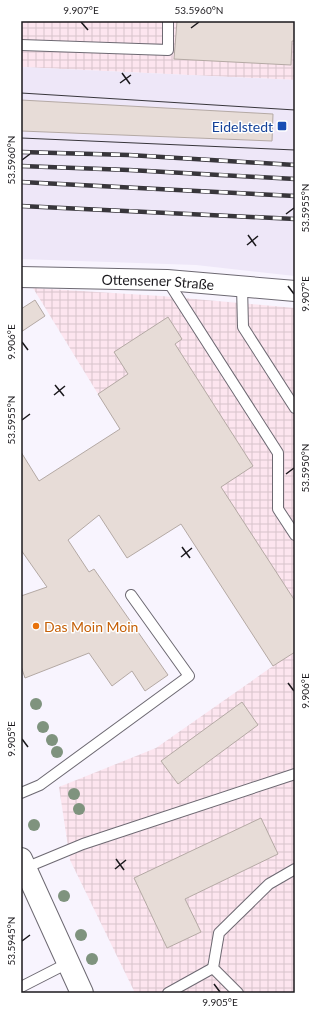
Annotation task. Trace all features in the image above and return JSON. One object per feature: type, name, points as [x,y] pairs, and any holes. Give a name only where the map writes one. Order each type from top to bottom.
[{"type":"street","name":"Ottensener Straße","points":[[21,277],[167,280],[295,291]]},
{"type":"street","points":[[24,873],[82,993]]},
{"type":"lane","points":[[21,45],[168,50],[168,21]]},
{"type":"lane","points":[[167,280],[278,453],[278,509],[295,534]]},
{"type":"lane","points":[[242,286],[243,327],[295,408]]},
{"type":"lane","points":[[21,793],[40,786],[189,676],[131,595]]},
{"type":"lane","points":[[24,873],[83,844],[295,774]]},
{"type":"lane","points":[[213,968],[219,934],[269,884],[295,869]]},
{"type":"lane","points":[[21,987],[68,963]]},
{"type":"lane","points":[[168,993],[213,968]]},
{"type":"lane","points":[[213,968],[238,993]]},
{"type":"shaded area","points":[[21,21],[295,21],[295,80],[21,67]]},
{"type":"shaded area","points":[[21,67],[295,80],[295,276],[196,265],[21,259]]},
{"type":"shaded area","points":[[33,288],[161,296],[295,308],[295,993],[135,993],[70,860],[59,787],[156,748],[273,666],[98,394]]},
{"type":"building","points":[[177,21],[295,21],[295,41],[292,41],[291,65],[174,59]]},
{"type":"building","points":[[21,100],[273,114],[272,141],[21,131]]},
{"type":"building","points":[[35,300],[45,316],[21,332],[21,309]]},
{"type":"building","points":[[168,317],[182,339],[175,344],[253,466],[221,487],[295,601],[295,652],[273,666],[181,524],[127,558],[99,515],[68,540],[89,572],[94,569],[168,675],[145,691],[132,671],[112,686],[89,653],[25,678],[21,666],[21,596],[47,587],[21,550],[21,452],[39,481],[120,429],[98,394],[128,374],[114,352]]},
{"type":"building","points":[[242,702],[258,725],[178,784],[161,761]]},
{"type":"building","points":[[261,818],[278,854],[185,899],[201,932],[167,948],[134,878]]},
{"type":"tram line","points":[[21,93],[295,110]]},
{"type":"tram line","points":[[21,138],[295,150]]},
{"type":"railway","points":[[21,152],[129,155],[295,165]]},
{"type":"railway","points":[[21,166],[295,179]]},
{"type":"railway","points":[[21,182],[295,196]]},
{"type":"railway","points":[[21,206],[295,219]]},
{"type":"place","name":"Eidelstedt","points":[[282,126]]},
{"type":"place","name":"Das Moin Moin","points":[[36,626]]}]
